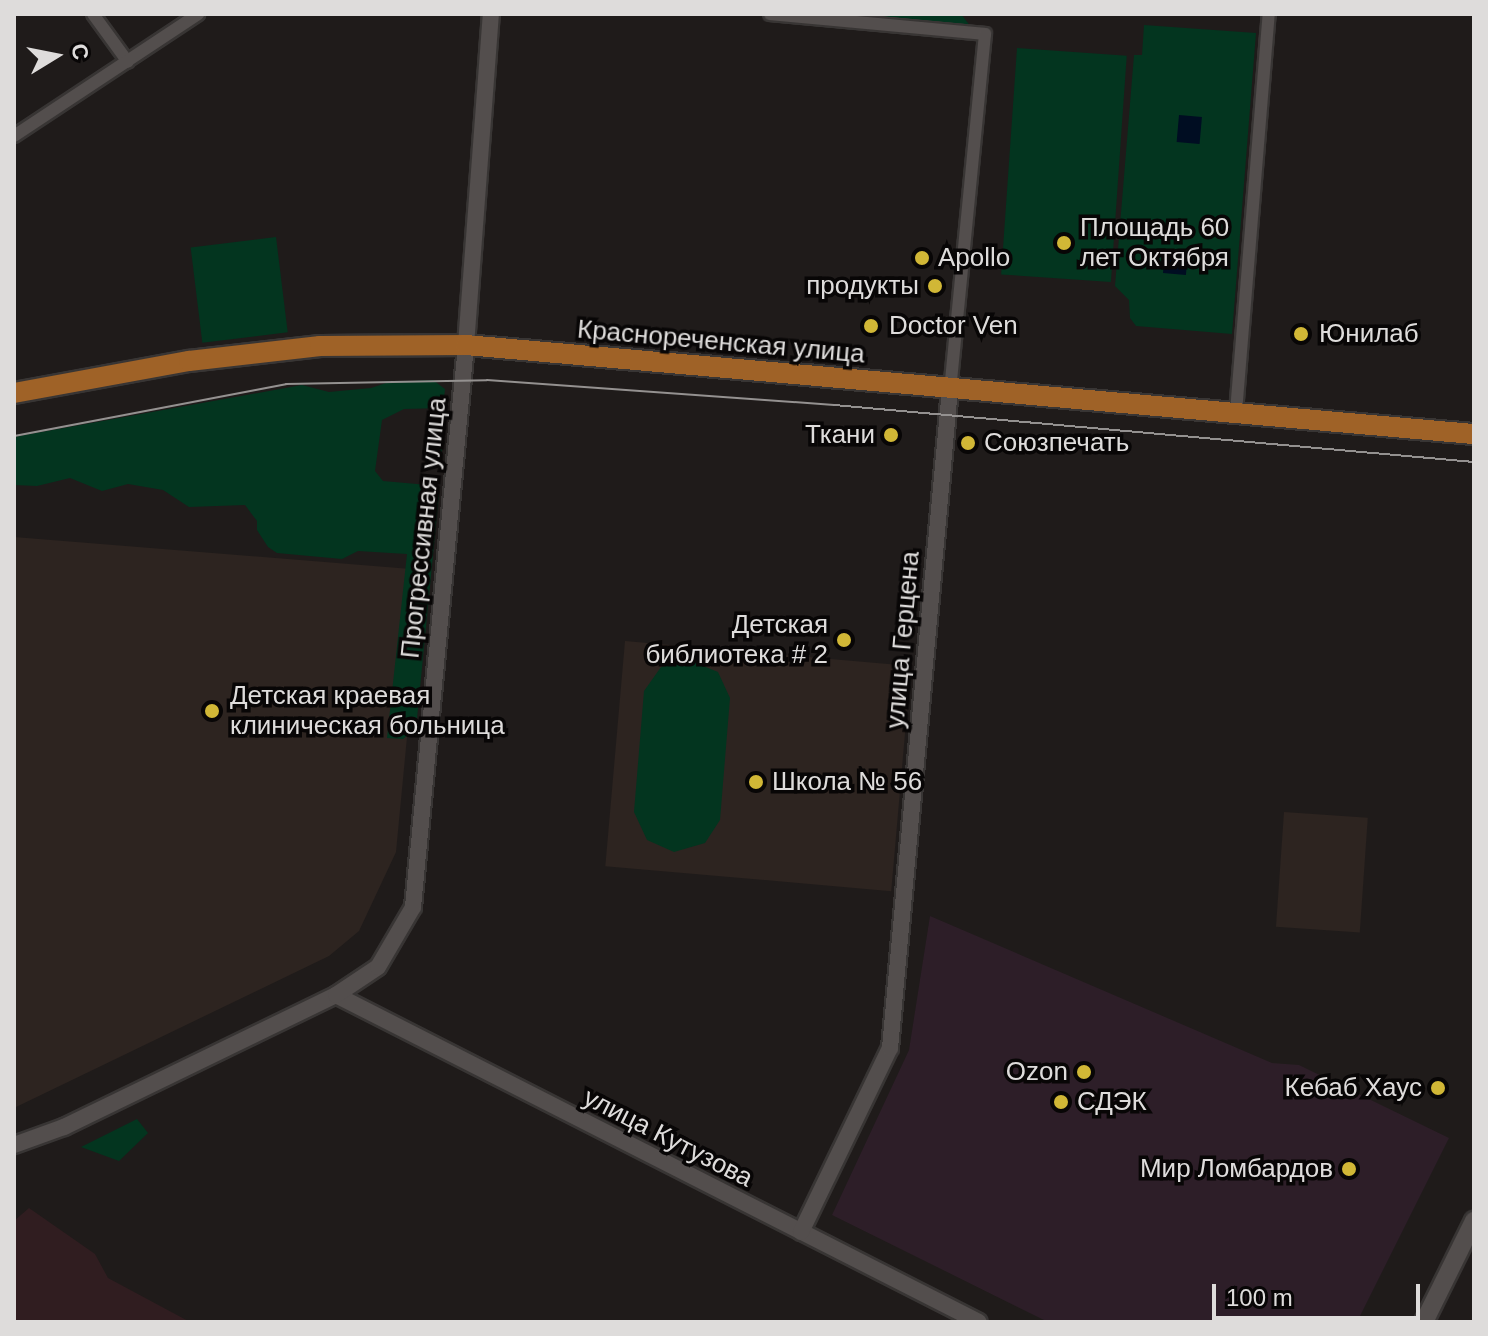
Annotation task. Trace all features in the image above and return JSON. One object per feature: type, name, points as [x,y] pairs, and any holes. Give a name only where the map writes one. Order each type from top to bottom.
[{"type":"main road","name":"Краснореченская улица","points":[[14,393],[189,361],[320,346],[466,345],[1474,434]]},
{"type":"main road","points":[[1424,1322],[1474,1221]]},
{"type":"street","points":[[93,14],[128,62]]},
{"type":"street","points":[[14,136],[198,14]]},
{"type":"street","name":"Прогрессивная улица","points":[[14,1145],[64,1127],[336,995],[378,967],[413,907],[466,345],[491,14]]},
{"type":"street","name":"улица Герцена","points":[[770,14],[985,34],[890,1048],[801,1232]]},
{"type":"street","points":[[1236,412],[1269,14]]},
{"type":"street","name":"улица Кутузова","points":[[336,995],[979,1322]]},
{"type":"shaded area","name":"Детская краевая клиническая больница","points":[[14,537],[423,570],[396,852],[359,931],[329,956],[14,1108]]},
{"type":"shaded area","name":"Школа № 56","points":[[625,641],[911,666],[891,891],[605,866]]},
{"type":"shaded area","points":[[1284,812],[1368,818],[1360,933],[1276,927]]},
{"type":"shaded area","points":[[930,916],[1272,1063],[1299,1065],[1449,1138],[1357,1322],[1048,1322],[832,1215],[909,1050]]},
{"type":"shaded area","points":[[29,1208],[95,1254],[108,1278],[190,1322],[14,1322],[14,1221]]},
{"type":"green space","points":[[835,14],[961,14],[971,27]]},
{"type":"green space","points":[[1144,25],[1256,33],[1232,334],[1136,326],[1130,318],[1129,300],[1115,286],[1134,55],[1142,55]]},
{"type":"green space","points":[[1017,48],[1127,56],[1111,282],[1001,274]]},
{"type":"green space","points":[[276,237],[288,332],[202,343],[191,247]]},
{"type":"green space","points":[[433,380],[445,389],[443,408],[404,409],[382,420],[375,471],[383,481],[428,485],[439,494],[416,729],[403,739],[387,738],[407,554],[358,551],[342,559],[277,553],[268,547],[257,530],[257,521],[245,505],[189,507],[163,490],[128,484],[102,491],[70,478],[37,486],[14,485],[14,437],[302,385],[329,392],[371,388],[389,382]]},
{"type":"green space","points":[[438,426],[444,432],[441,460],[432,465],[426,461],[428,429]]},
{"type":"green space","points":[[691,661],[718,672],[730,698],[720,820],[705,843],[674,852],[647,840],[634,812],[644,691],[661,667]]},
{"type":"green space","points":[[137,1119],[148,1133],[119,1161],[81,1147]]},
{"type":"water","points":[[1179,115],[1202,117],[1200,144],[1177,142]]},
{"type":"water","points":[[1165,250],[1188,252],[1186,275],[1163,273]]},
{"type":"tram line","points":[[14,436],[286,384],[487,380],[834,405],[1474,462]]},
{"type":"place","name":"Площадь 60 лет Октября","points":[[1064,243]]},
{"type":"place","name":"Apollo","points":[[922,258]]},
{"type":"place","name":"продукты","points":[[935,286]]},
{"type":"place","name":"Doctor Ven","points":[[871,326]]},
{"type":"place","name":"Юнилаб","points":[[1301,334]]},
{"type":"place","name":"Ткани","points":[[891,435]]},
{"type":"place","name":"Союзпечать","points":[[968,443]]},
{"type":"place","name":"Детская библиотека # 2","points":[[844,640]]},
{"type":"place","name":"Детская краевая клиническая больница","points":[[212,711]]},
{"type":"place","name":"Школа № 56","points":[[756,782]]},
{"type":"place","name":"Ozon","points":[[1084,1072]]},
{"type":"place","name":"Кебаб Хаус","points":[[1438,1088]]},
{"type":"place","name":"СДЭК","points":[[1061,1102]]},
{"type":"place","name":"Мир Ломбардов","points":[[1349,1169]]}]
